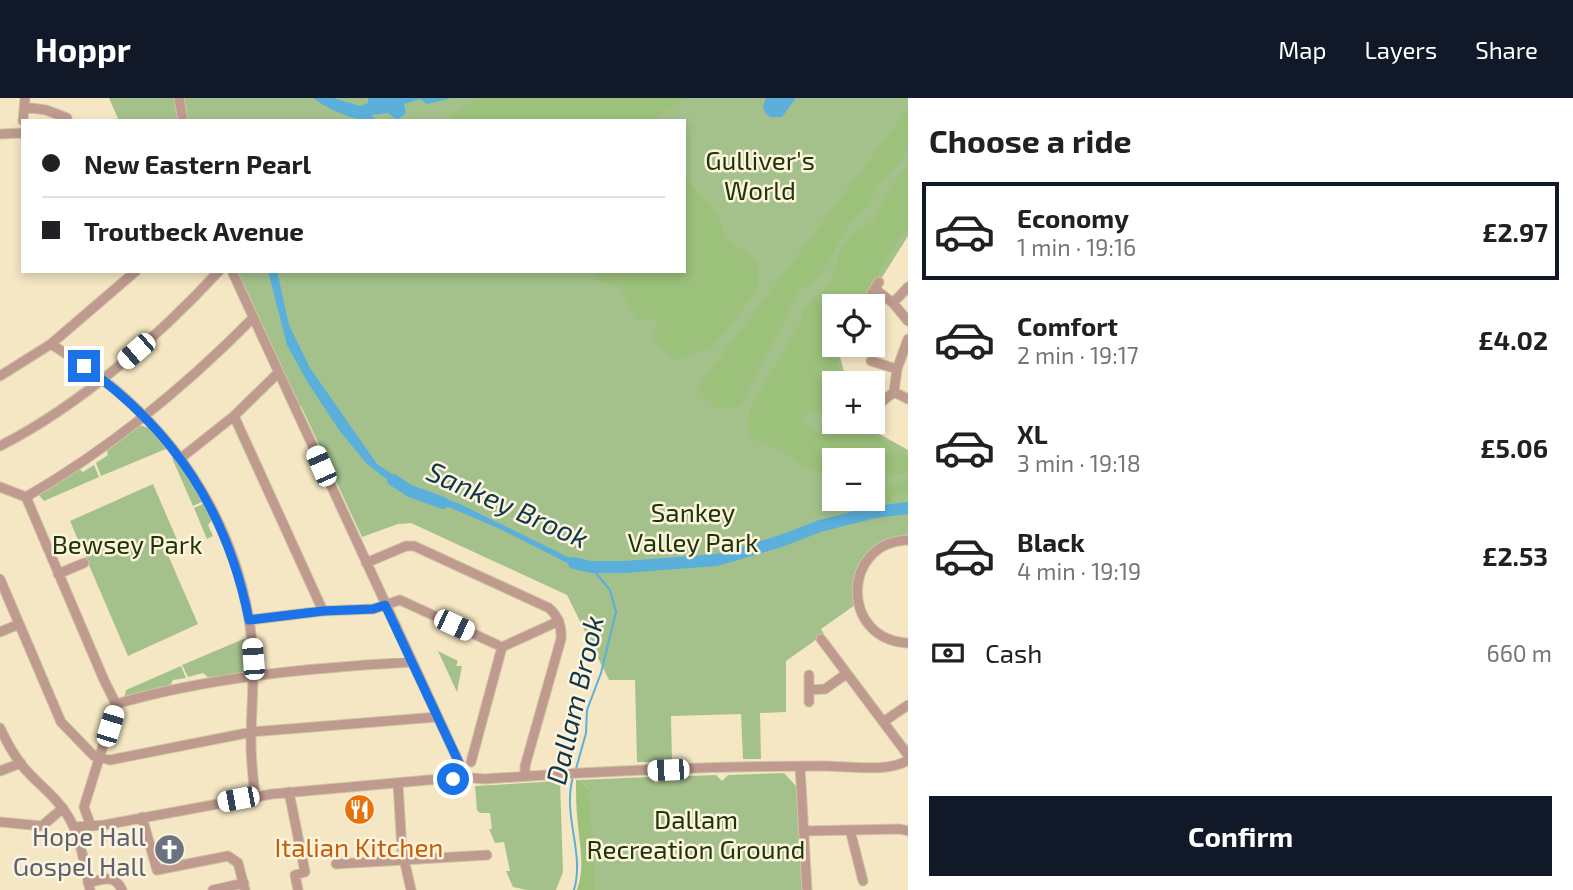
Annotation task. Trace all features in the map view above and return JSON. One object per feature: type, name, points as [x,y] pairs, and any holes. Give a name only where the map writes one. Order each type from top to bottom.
[{"type":"street","points":[[179,98],[183,119]]},
{"type":"street","points":[[25,103],[67,117]]},
{"type":"street","points":[[0,134],[21,133]]},
{"type":"street","points":[[0,376],[51,344],[134,273]]},
{"type":"street","points":[[0,446],[102,379],[166,325],[217,273]]},
{"type":"street","points":[[233,273],[461,767],[463,777]]},
{"type":"street","points":[[871,294],[877,285],[908,321]]},
{"type":"street","points":[[893,303],[908,287]]},
{"type":"street","points":[[26,497],[64,475],[146,417],[198,373],[253,318]]},
{"type":"street","points":[[885,399],[894,392],[897,369],[908,339]]},
{"type":"street","points":[[51,344],[102,379],[146,417],[181,458],[215,514],[242,588],[249,620],[254,675],[251,732],[255,796]]},
{"type":"street","points":[[871,361],[897,369]]},
{"type":"street","points":[[181,458],[234,416],[278,373]]},
{"type":"street","points":[[894,392],[908,399]]},
{"type":"street","points":[[234,416],[323,611]]},
{"type":"street","points":[[0,487],[26,497],[116,704]]},
{"type":"street","points":[[908,540],[889,543],[872,555],[859,577],[857,598],[864,618],[874,631],[887,639],[908,643]]},
{"type":"street","points":[[366,563],[411,545],[549,608],[559,621],[561,639],[525,766],[525,776]]},
{"type":"street","points":[[58,574],[84,563]]},
{"type":"street","points":[[0,579],[61,722],[99,759],[110,760],[251,732],[437,718]]},
{"type":"street","points":[[249,620],[323,611],[373,609],[395,601],[404,601],[502,647]]},
{"type":"street","points":[[470,755],[502,647],[559,621]]},
{"type":"street","points":[[0,632],[19,624]]},
{"type":"street","points":[[74,827],[104,825],[255,796],[463,777],[485,779],[581,773],[891,766],[908,758],[821,639]]},
{"type":"street","points":[[116,704],[157,692],[254,675],[412,662]]},
{"type":"street","points":[[809,690],[825,689],[846,674]]},
{"type":"street","points":[[809,675],[809,702]]},
{"type":"street","points":[[89,821],[84,807],[116,704]]},
{"type":"street","points":[[883,722],[908,705]]},
{"type":"street","points":[[0,727],[21,764],[63,808],[74,827],[89,886],[110,879],[119,884],[122,890]]},
{"type":"street","points":[[0,771],[21,764]]},
{"type":"street","points":[[800,766],[807,890]]},
{"type":"street","points":[[398,784],[403,859],[411,890]]},
{"type":"street","points":[[289,792],[305,872],[295,875],[298,890]]},
{"type":"street","points":[[0,822],[42,826],[63,808]]},
{"type":"street","points":[[142,817],[157,870],[228,856],[238,863],[244,887],[213,890]]},
{"type":"street","points":[[850,830],[863,881]]},
{"type":"street","points":[[803,831],[908,831]]},
{"type":"street","points":[[336,864],[487,855]]},
{"type":"green space","name":"Sankey Valley Park","points":[[109,98],[908,98],[908,236],[872,294],[822,294],[822,357],[840,357],[844,371],[822,371],[822,434],[879,434],[908,450],[908,538],[879,545],[854,591],[855,605],[821,629],[824,634],[786,661],[786,712],[760,713],[761,759],[743,759],[741,714],[671,716],[672,762],[637,762],[635,680],[609,680],[567,595],[411,523],[398,524],[362,537],[301,406],[297,407],[237,273],[686,273],[686,119],[118,119]]},
{"type":"green space","points":[[478,98],[687,98],[662,112],[657,119],[450,119],[449,116]]},
{"type":"green space","points":[[908,109],[908,152],[877,186],[869,205],[849,225],[827,264],[812,283],[800,290],[794,299],[786,320],[740,407],[716,408],[697,388]]},
{"type":"green space","points":[[908,163],[908,230],[901,236],[866,294],[822,294],[822,357],[835,357],[839,371],[822,371],[822,412],[816,411],[803,415],[803,421],[820,434],[822,424],[822,434],[870,434],[886,442],[895,454],[908,456],[908,473],[885,478],[885,448],[822,448],[822,474],[751,438],[748,420],[751,407],[802,320],[804,309],[830,283],[841,249],[853,233],[873,221]]},
{"type":"green space","points":[[686,178],[718,214],[724,237],[759,262],[757,291],[712,348],[672,360],[652,339],[657,327],[654,318],[638,321],[620,287],[597,280],[595,273],[686,273]]},
{"type":"green space","points":[[139,425],[149,428],[166,449],[101,476],[96,463],[108,455],[110,447]]},
{"type":"green space","points":[[175,457],[204,501],[193,506],[172,458]]},
{"type":"green space","points":[[94,465],[99,477],[44,501],[37,493],[79,469],[83,472]]},
{"type":"green space","points":[[908,480],[908,493],[893,496],[890,506],[885,506],[885,487]]},
{"type":"green space","name":"Bewsey Park","points":[[153,484],[181,549],[168,555],[198,624],[128,656],[70,521]]},
{"type":"green space","points":[[205,503],[213,519],[208,525],[213,536],[207,539],[194,508]]},
{"type":"green space","points":[[246,638],[248,663],[242,674],[210,679],[203,673],[188,677],[182,665]]},
{"type":"green space","points":[[438,651],[458,661],[456,666],[462,666],[457,692]]},
{"type":"green space","points":[[181,666],[186,678],[173,680],[170,686],[124,698],[126,690]]},
{"type":"green space","name":"Dallam Recreation Ground","points":[[784,773],[796,786],[804,890],[592,890],[589,790],[579,780],[649,777],[656,783],[661,781],[662,777],[716,775],[722,781],[728,775]]},
{"type":"green space","points":[[576,780],[589,790],[595,890],[577,890],[581,850]]},
{"type":"green space","points":[[560,781],[563,872],[556,890],[513,887],[506,871],[510,871],[504,842],[495,843],[489,829],[492,829],[490,813],[480,813],[477,810],[475,786]]},
{"type":"water","points":[[313,98],[334,98],[360,106],[368,103],[368,98],[451,98],[427,104],[420,99],[404,104],[406,113],[398,119],[388,113],[371,115],[376,119],[361,119],[328,108]]},
{"type":"water","points":[[766,98],[796,98],[782,117],[770,117],[764,109]]},
{"type":"water","name":"Sankey Brook","points":[[269,273],[277,273],[289,325],[310,368],[377,464],[406,483],[462,505],[568,557],[590,562],[587,571],[500,529],[390,482],[366,463],[339,430],[287,345]]},
{"type":"waterway","name":"Sankey Brook","points":[[393,480],[410,491],[443,503]]},
{"type":"waterway","name":"Sankey Brook","points":[[574,563],[591,567],[624,567],[717,560],[820,526],[875,512],[908,508]]},
{"type":"waterway","name":"Dallam Brook","points":[[576,769],[586,733],[587,710],[601,673],[616,612],[610,590],[591,567]]},
{"type":"waterway","name":"Dallam Brook","points":[[573,777],[570,805],[577,862],[574,890]]},
{"type":"place","name":"Italian Kitchen","points":[[359,810]]},
{"type":"place","name":"Hope Hall Gospel Hall","points":[[169,850]]},
{"type":"route","points":[[84,366],[146,417],[195,479],[215,514],[234,560],[249,620],[323,611],[373,609],[385,605],[461,767],[463,777],[453,779]]},
{"type":"park label","name":"Gulliver's World","points":[[760,174]]}]
